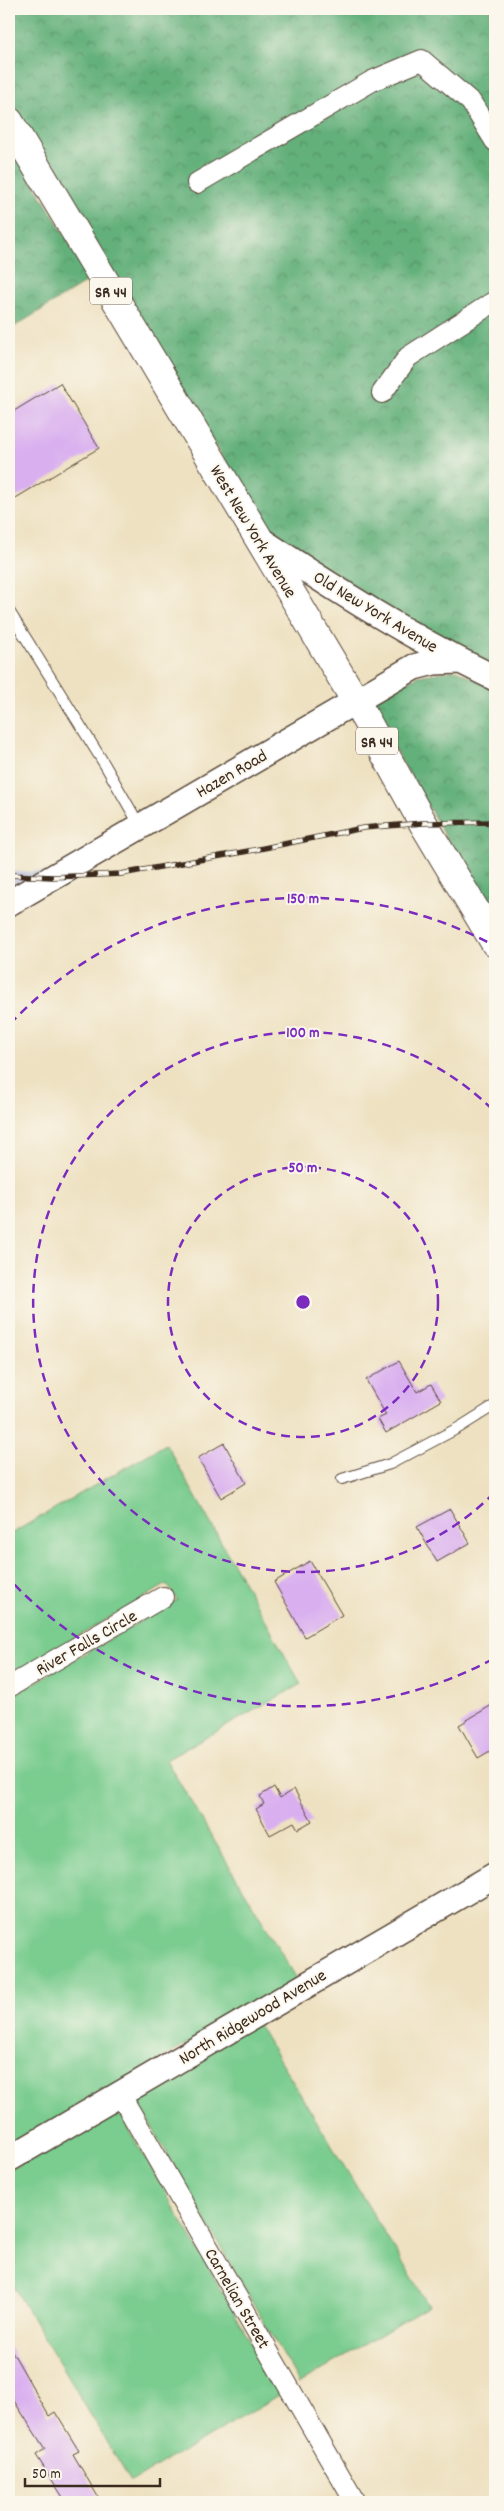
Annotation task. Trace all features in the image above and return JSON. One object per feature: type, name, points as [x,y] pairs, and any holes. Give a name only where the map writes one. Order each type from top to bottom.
[{"type":"main road","name":"West New York Avenue","points":[[9,121],[355,700],[423,822],[495,942]]},
{"type":"street","points":[[197,183],[372,80],[422,60],[471,102],[495,141]]},
{"type":"street","points":[[382,394],[408,357],[495,302]]},
{"type":"street","name":"Old New York Avenue","points":[[259,539],[327,583],[459,661],[495,678]]},
{"type":"street","name":"Hazen Road","points":[[9,903],[414,667],[434,662],[459,661]]},
{"type":"street","name":"River Falls Circle","points":[[9,1687],[163,1597]]},
{"type":"street","name":"North Ridgewood Avenue","points":[[9,2159],[495,1875]]},
{"type":"street","name":"Carnelian Street","points":[[120,2094],[355,2502]]},
{"type":"lane","points":[[9,611],[105,765],[140,826]]},
{"type":"lane","points":[[342,1480],[390,1464],[460,1427],[495,1405]]},
{"type":"shaded area","points":[[45,871],[9,893],[9,872]]},
{"type":"green space","points":[[9,9],[495,9],[495,667],[470,655],[470,651],[463,651],[333,575],[267,532],[9,101]]},
{"type":"green space","points":[[9,142],[91,279],[9,330]]},
{"type":"green space","points":[[456,670],[495,689],[495,922],[368,703],[418,676]]},
{"type":"green space","points":[[166,1444],[301,1684],[166,1760],[297,1979],[9,2149],[9,1698],[177,1600],[167,1584],[9,1677],[9,1535]]},
{"type":"green space","points":[[257,2023],[429,2306],[299,2383],[134,2096]]},
{"type":"green space","points":[[116,2107],[281,2394],[131,2482],[9,2279],[9,2170]]},
{"type":"building","points":[[60,383],[99,448],[9,502],[9,414]]},
{"type":"building","points":[[399,1361],[417,1392],[431,1384],[441,1401],[386,1433],[378,1419],[386,1415],[366,1380]]},
{"type":"building","points":[[224,1443],[246,1483],[221,1498],[198,1458]]},
{"type":"building","points":[[450,1509],[470,1543],[437,1562],[417,1527]]},
{"type":"building","points":[[310,1561],[342,1615],[305,1637],[274,1582]]},
{"type":"building","points":[[495,1703],[495,1748],[478,1758],[459,1725]]},
{"type":"building","points":[[274,1787],[280,1798],[294,1789],[312,1821],[298,1829],[294,1822],[270,1835],[256,1809],[264,1804],[260,1796]]},
{"type":"building","points":[[9,2346],[49,2416],[55,2412],[79,2451],[73,2454],[101,2502],[66,2502],[36,2455],[45,2449],[9,2393]]},
{"type":"railway","points":[[9,875],[53,877],[121,874],[363,828],[423,823],[495,822]]}]
